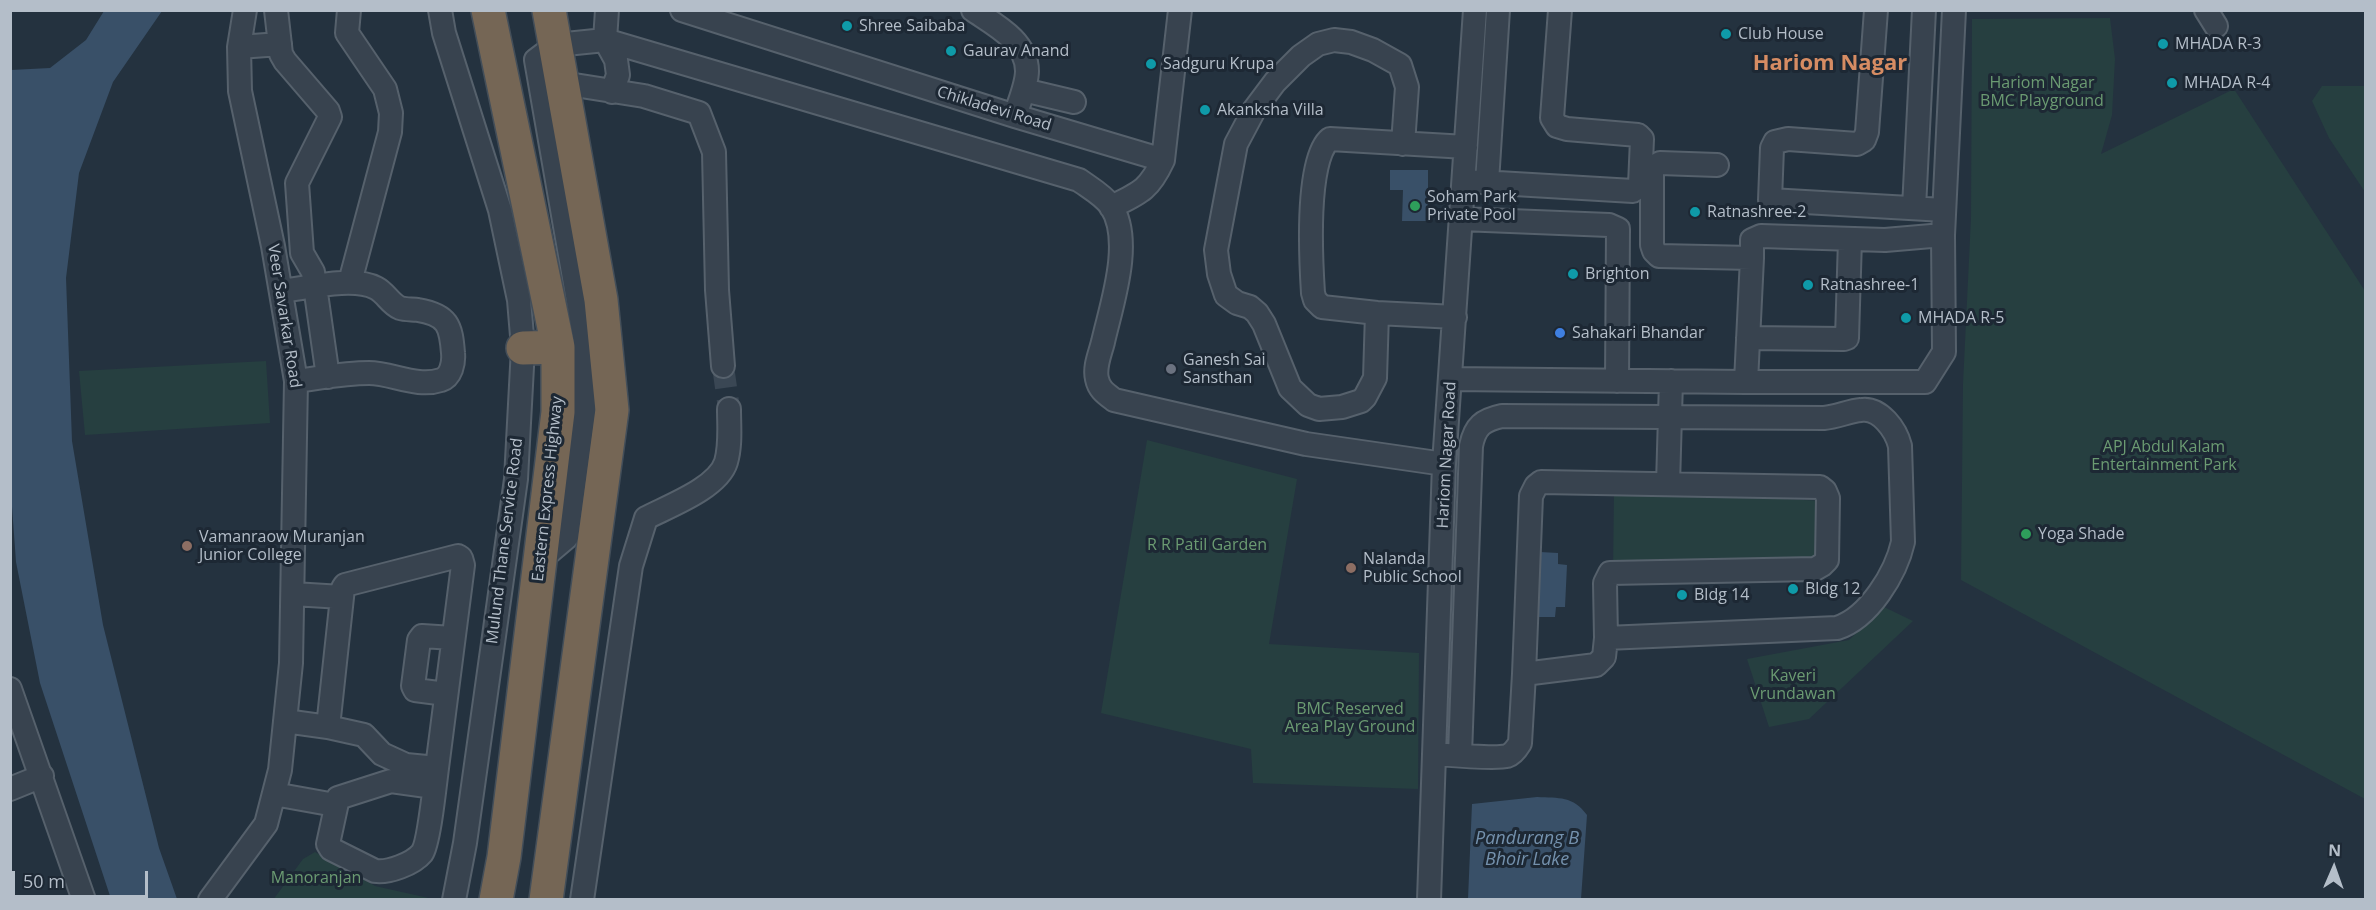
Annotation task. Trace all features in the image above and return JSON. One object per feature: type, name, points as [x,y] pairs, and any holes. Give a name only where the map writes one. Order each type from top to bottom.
[{"type":"highway","name":"Eastern Express Highway","points":[[488,10],[558,348],[558,412],[542,559],[504,857],[496,900]]},
{"type":"highway","points":[[546,900],[612,410],[601,300],[549,10]]},
{"type":"highway","points":[[523,348],[558,348]]},
{"type":"street","name":"Veer Savarkar Road","points":[[215,898],[266,824],[280,770],[291,663],[296,381],[281,291],[240,91],[239,47],[245,10]]},
{"type":"street","points":[[276,10],[280,44],[285,61],[328,111],[330,117],[297,183],[303,253],[313,272],[328,377]]},
{"type":"street","points":[[349,10],[347,33],[385,89],[391,113],[390,132],[350,282]]},
{"type":"street","name":"Mulund Thane Service Road","points":[[440,10],[444,33],[500,210],[519,300],[523,348],[516,479],[465,843],[454,900]]},
{"type":"street","points":[[607,10],[605,39],[616,60],[618,75],[612,92]]},
{"type":"street","name":"Chikladevi Road","points":[[682,10],[1020,118],[1163,160]]},
{"type":"street","points":[[973,10],[1010,36],[1026,59],[1027,73],[1020,118]]},
{"type":"street","points":[[999,10],[1025,33],[1037,52],[1039,67],[1032,92],[1020,118]]},
{"type":"street","points":[[1111,207],[1142,192],[1154,179],[1163,160],[1180,10]]},
{"type":"street","points":[[1464,181],[1633,191],[1640,185],[1642,139],[1638,135],[1567,129],[1557,126],[1552,118],[1560,10]]},
{"type":"street","points":[[1876,10],[1868,132],[1864,140],[1857,144],[1788,140],[1775,142],[1772,148],[1770,198],[1774,202],[1944,210]]},
{"type":"street","points":[[1914,208],[1924,10]]},
{"type":"street","points":[[1451,379],[1925,382],[1944,352],[1942,235],[1954,10]]},
{"type":"street","points":[[1474,18],[1497,19],[1487,182]]},
{"type":"street","name":"Hariom Nagar Road","points":[[1429,900],[1444,464],[1474,18]]},
{"type":"street","points":[[542,559],[567,537],[580,454],[585,341],[536,60],[556,45],[605,39],[1079,180],[1099,194],[1111,207],[1118,222],[1121,240],[1117,280],[1096,372],[1102,391],[1113,399],[1306,444],[1444,464]]},
{"type":"street","points":[[1377,313],[1375,378],[1365,396],[1361,401],[1342,407],[1319,409],[1308,405],[1290,388],[1264,324],[1257,313],[1226,295],[1219,274],[1216,250],[1236,144],[1254,110],[1275,82],[1301,56],[1318,44],[1334,40],[1352,42],[1373,50],[1400,65],[1407,87],[1403,144]]},
{"type":"street","points":[[1923,43],[1952,44]]},
{"type":"street","points":[[239,47],[280,44]]},
{"type":"street","points":[[562,83],[644,96],[699,113],[714,152],[717,290],[723,366]]},
{"type":"street","points":[[1470,89],[1493,91]]},
{"type":"street","points":[[1032,92],[1074,102]]},
{"type":"street","points":[[1919,106],[1949,107]]},
{"type":"street","points":[[1455,317],[1325,308],[1315,300],[1311,260],[1311,218],[1317,161],[1326,141],[1334,138],[1403,144],[1466,141],[1490,136]]},
{"type":"street","points":[[1917,159],[1946,160]]},
{"type":"street","points":[[1717,165],[1660,163],[1652,168],[1652,245],[1654,251],[1659,256],[1752,258]]},
{"type":"street","points":[[1461,219],[1609,225],[1618,229],[1617,381]]},
{"type":"street","points":[[1746,382],[1752,240],[1755,237],[1885,240],[1942,235]]},
{"type":"street","points":[[1748,338],[1847,338],[1850,239]]},
{"type":"street","points":[[281,291],[350,282],[377,288],[400,308],[435,314],[446,322],[451,332],[454,361],[448,375],[443,380],[410,380],[371,373],[296,381]]},
{"type":"street","points":[[1668,484],[1671,381]]},
{"type":"street","points":[[1881,382],[1881,417]]},
{"type":"street","points":[[582,900],[631,566],[646,518],[716,479],[726,463],[729,409]]},
{"type":"street","points":[[1460,755],[1471,446],[1473,432],[1479,424],[1487,419],[1502,416],[1824,418],[1839,417],[1862,410],[1874,412],[1896,432],[1900,446],[1903,542],[1894,570],[1870,604],[1850,624],[1837,628],[1606,638]]},
{"type":"street","points":[[1435,754],[1506,756],[1515,751],[1520,743],[1531,496],[1536,486],[1549,481],[1820,487],[1825,491],[1828,498],[1827,560],[1822,566],[1610,573],[1605,583],[1604,657],[1596,665],[1524,674]]},
{"type":"street","points":[[328,727],[343,588],[349,582],[458,556],[463,565],[453,638],[441,680],[435,777],[425,847],[422,853],[390,872],[375,871],[331,849],[328,844],[338,798],[381,782],[435,777]]},
{"type":"street","points":[[293,594],[342,597]]},
{"type":"street","points":[[453,638],[422,636],[415,674],[415,690],[441,680],[488,679]]},
{"type":"street","points":[[10,689],[27,782],[72,900]]},
{"type":"street","points":[[285,721],[364,735],[382,754],[435,777]]},
{"type":"street","points":[[27,782],[84,900]]},
{"type":"street","points":[[274,794],[335,805]]},
{"type":"green space","name":"APJ Abdul Kalam Entertainment Park","points":[[2110,18],[2115,59],[2112,115],[2101,154],[2234,89],[2365,291],[2365,799],[1961,580],[1963,384],[1971,218],[1972,19]]},
{"type":"green space","points":[[2322,86],[2365,86],[2365,192],[2329,138],[2312,101]]},
{"type":"green space","points":[[266,361],[270,423],[85,435],[79,371]]},
{"type":"green space","name":"R R Patil Garden","points":[[1147,440],[1297,479],[1269,644],[1419,653],[1418,789],[1253,783],[1251,749],[1101,713]]},
{"type":"green space","points":[[1614,491],[1825,501],[1822,563],[1613,574]]},
{"type":"green space","name":"Kaveri Vrundawan","points":[[1884,607],[1913,621],[1809,719],[1769,727],[1747,659],[1849,640]]},
{"type":"green space","name":"Manoranjan","points":[[315,852],[375,886],[433,899],[273,900],[303,859]]},
{"type":"water","points":[[104,11],[162,11],[113,82],[79,173],[66,278],[72,441],[103,625],[159,848],[177,899],[111,899],[40,683],[16,562],[11,493],[11,70],[50,68],[86,40]]},
{"type":"water","name":"Soham Park Private Pool","points":[[1390,170],[1428,170],[1428,221],[1402,221],[1403,190],[1390,190]]},
{"type":"water","points":[[1540,552],[1558,553],[1558,564],[1567,565],[1565,607],[1556,607],[1555,617],[1537,617]]},
{"type":"water","name":"Pandurang B Bhoir Lake","points":[[1537,797],[1571,801],[1587,815],[1581,899],[1468,899],[1472,804]]},
{"type":"tunnel","points":[[723,366],[729,409]]},
{"type":"place","name":"Shree Saibaba","points":[[847,26]]},
{"type":"place","name":"Club House","points":[[1726,34]]},
{"type":"place","name":"MHADA R-3","points":[[2163,44]]},
{"type":"place","name":"Gaurav Anand","points":[[951,51]]},
{"type":"place","name":"Sadguru Krupa","points":[[1151,64]]},
{"type":"place","name":"MHADA R-4","points":[[2172,83]]},
{"type":"place","name":"Akanksha Villa","points":[[1205,110]]},
{"type":"place","name":"Soham Park Private Pool","points":[[1415,206]]},
{"type":"place","name":"Ratnashree-2","points":[[1695,212]]},
{"type":"place","name":"Brighton","points":[[1573,274]]},
{"type":"place","name":"Ratnashree-1","points":[[1808,285]]},
{"type":"place","name":"MHADA R-5","points":[[1906,318]]},
{"type":"place","name":"Sahakari Bhandar","points":[[1560,333]]},
{"type":"place","name":"Ganesh Sai Sansthan","points":[[1171,369]]},
{"type":"place","name":"Yoga Shade","points":[[2026,534]]},
{"type":"place","name":"Vamanraow Muranjan Junior College","points":[[187,546]]},
{"type":"place","name":"Nalanda Public School","points":[[1351,568]]},
{"type":"place","name":"Bldg 12","points":[[1793,589]]},
{"type":"place","name":"Bldg 14","points":[[1682,595]]},
{"type":"district","name":"Hariom Nagar","points":[[1830,64]]},
{"type":"park label","name":"Hariom Nagar BMC Playground","points":[[2042,92]]},
{"type":"park label","name":"BMC Reserved Area Play Ground","points":[[1350,718]]}]
